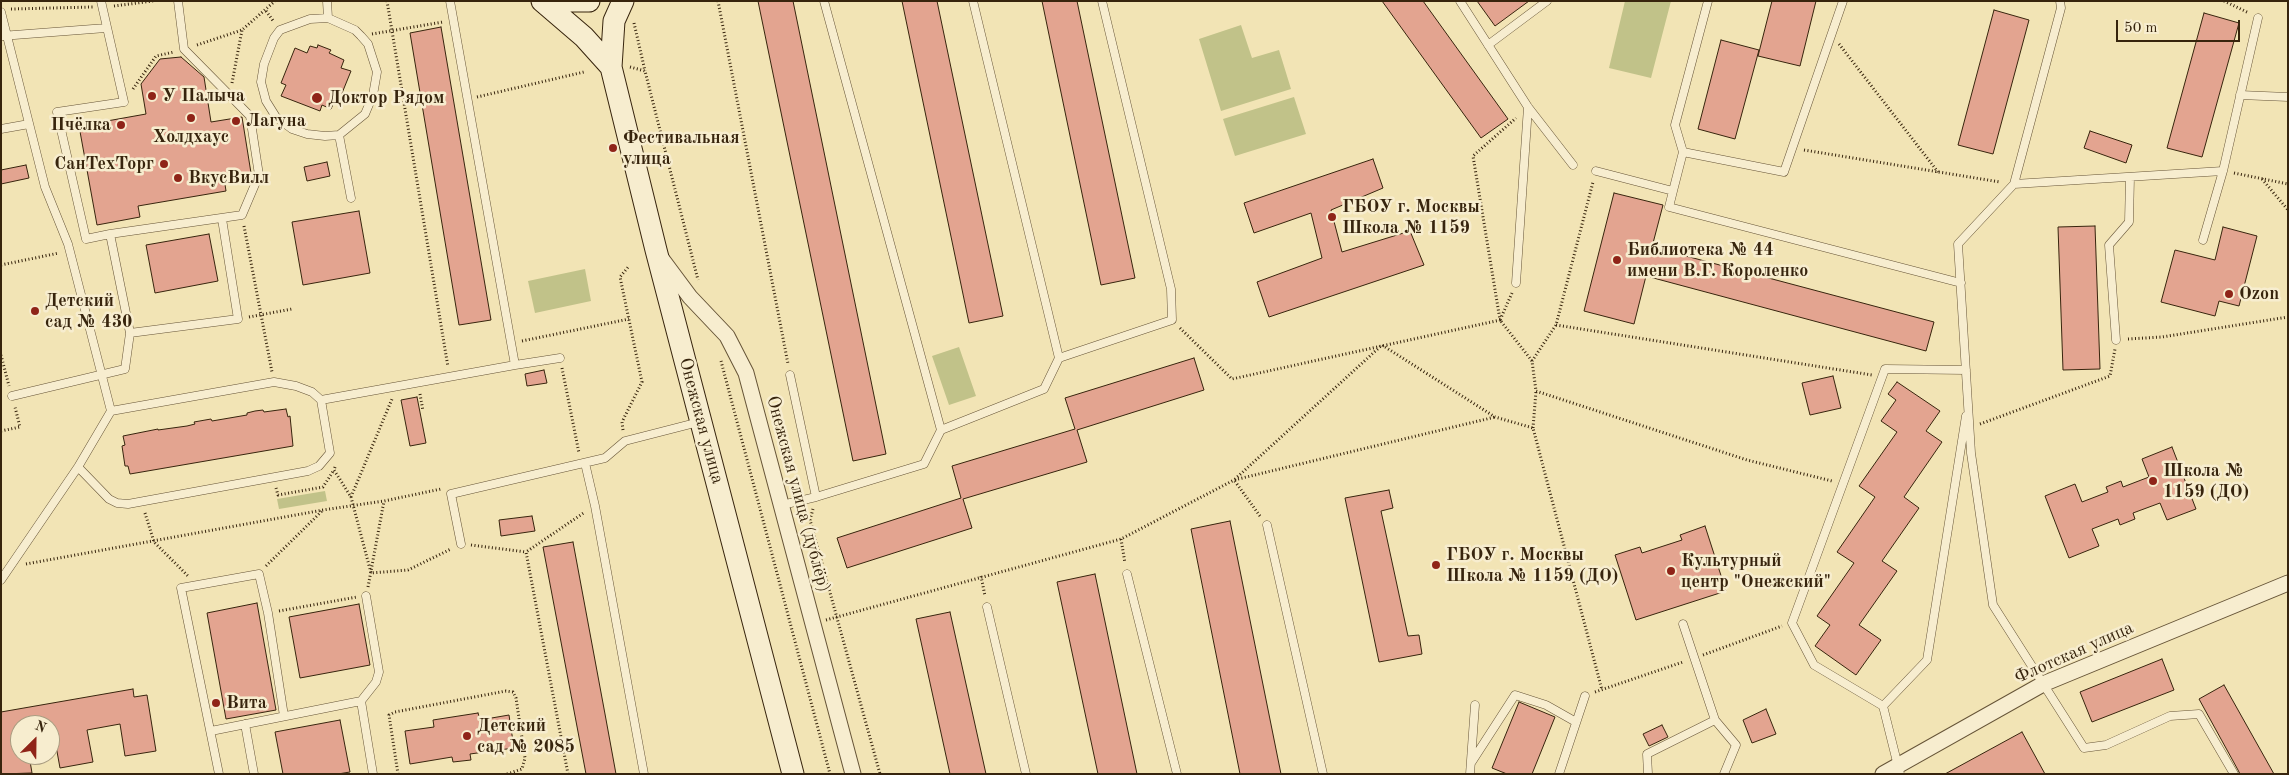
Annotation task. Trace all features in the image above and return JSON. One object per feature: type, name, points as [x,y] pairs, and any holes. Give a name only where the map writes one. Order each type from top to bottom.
[{"type":"main road","name":"Онежская улица","points":[[542,1],[619,67]]},
{"type":"main road","points":[[554,1],[589,1]]},
{"type":"main road","name":"Онежская улица","points":[[628,10],[613,28],[619,67],[656,250],[793,774]]},
{"type":"street","name":"Онежская улица (дублёр)","points":[[656,250],[690,297],[727,336],[746,373],[853,774]]},
{"type":"street","name":"Флотская улица","points":[[1883,774],[1899,770],[2043,684],[2288,583]]},
{"type":"lane","points":[[102,4],[124,102],[57,112],[86,239],[242,216],[259,175],[250,116],[184,49],[178,1]]},
{"type":"lane","points":[[327,1],[328,18]]},
{"type":"lane","points":[[450,1],[515,365]]},
{"type":"lane","points":[[824,1],[941,430]]},
{"type":"lane","points":[[782,505],[816,497],[924,464],[941,430],[1044,389],[1059,358],[974,1]]},
{"type":"lane","points":[[1059,358],[1172,320],[1171,289],[1102,1]]},
{"type":"lane","points":[[1460,1],[1528,107],[1573,165]]},
{"type":"lane","points":[[1488,45],[1547,1]]},
{"type":"lane","points":[[1708,1],[1675,125],[1683,152],[1669,207],[1961,284]]},
{"type":"lane","points":[[1683,152],[1784,172],[1843,1]]},
{"type":"lane","points":[[2060,1],[2061,8],[2014,184],[1958,244],[1970,428],[1993,605],[2084,748],[2106,745],[2170,716],[2199,714],[2234,774]]},
{"type":"lane","points":[[1,10],[4,36],[45,187],[70,250],[111,411],[78,466],[1,580]]},
{"type":"lane","points":[[328,18],[355,30],[362,36],[368,44],[378,72],[373,94],[365,114],[339,134],[325,136],[308,134],[292,129],[276,117],[266,101],[261,82],[264,64],[274,38],[280,30],[310,19],[328,18]]},
{"type":"lane","points":[[2203,240],[2223,171],[2258,18]]},
{"type":"lane","points":[[4,36],[106,28]]},
{"type":"lane","points":[[2240,95],[2288,97]]},
{"type":"lane","points":[[1516,283],[1528,107]]},
{"type":"lane","points":[[1,129],[29,124]]},
{"type":"lane","points":[[339,134],[351,198]]},
{"type":"lane","points":[[1596,171],[1673,191]]},
{"type":"lane","points":[[2014,184],[2223,171]]},
{"type":"lane","points":[[2116,340],[2109,245],[2129,222],[2130,177]]},
{"type":"lane","points":[[130,333],[238,318],[222,219]]},
{"type":"lane","points":[[12,396],[125,370],[130,333],[110,234]]},
{"type":"lane","points":[[321,400],[560,358]]},
{"type":"lane","points":[[1899,770],[1883,706],[1814,665],[1792,622],[1886,369],[1966,370]]},
{"type":"lane","points":[[790,375],[816,497]]},
{"type":"lane","points":[[78,466],[109,499],[118,503],[141,503],[308,471],[319,466],[330,453],[321,400],[312,392],[296,386],[274,382],[111,411]]},
{"type":"lane","points":[[1883,706],[1927,660],[1968,400]]},
{"type":"lane","points":[[461,544],[451,494],[583,461],[605,458],[625,441],[701,422]]},
{"type":"lane","points":[[583,461],[595,506],[644,774]]},
{"type":"lane","points":[[1267,525],[1323,774]]},
{"type":"lane","points":[[219,774],[181,588],[259,574],[268,613],[284,716]]},
{"type":"lane","points":[[1127,574],[1177,774]]},
{"type":"lane","points":[[211,731],[361,701],[376,682],[379,672],[366,596]]},
{"type":"lane","points":[[987,607],[1026,774]]},
{"type":"lane","points":[[1683,624],[1715,720],[1736,745],[1724,774]]},
{"type":"lane","points":[[1471,763],[1515,696],[1546,705],[1576,722]]},
{"type":"lane","points":[[1559,774],[1585,696]]},
{"type":"lane","points":[[361,701],[374,774]]},
{"type":"lane","points":[[1470,774],[1475,705]]},
{"type":"lane","points":[[1648,774],[1647,754],[1715,720]]},
{"type":"lane","points":[[245,724],[254,774]]},
{"type":"path","points":[[1,10],[153,1]]},
{"type":"path","points":[[386,1],[450,377]]},
{"type":"path","points":[[718,1],[790,375]]},
{"type":"path","points":[[2224,1],[2258,18]]},
{"type":"path","points":[[628,10],[699,286]]},
{"type":"path","points":[[362,36],[453,20]]},
{"type":"path","points":[[230,96],[242,30]]},
{"type":"path","points":[[1832,34],[1938,172]]},
{"type":"path","points":[[619,67],[645,71]]},
{"type":"path","points":[[467,99],[584,72]]},
{"type":"path","points":[[1528,107],[1473,156],[1500,320],[1532,361],[1536,391],[1533,428],[1602,690]]},
{"type":"path","points":[[1793,148],[2014,184]]},
{"type":"path","points":[[1532,361],[1556,326],[1596,171]]},
{"type":"path","points":[[2223,171],[2288,184]]},
{"type":"path","points":[[2262,178],[2288,210]]},
{"type":"path","points":[[242,216],[274,382]]},
{"type":"path","points":[[1,265],[70,250]]},
{"type":"path","points":[[625,441],[622,422],[642,382],[620,277],[629,266]]},
{"type":"path","points":[[1500,320],[1516,283]]},
{"type":"path","points":[[238,318],[292,309]]},
{"type":"path","points":[[1970,428],[2110,376],[2116,340],[2162,337],[2288,317]]},
{"type":"path","points":[[511,343],[629,318]]},
{"type":"path","points":[[1172,320],[1232,379],[1500,320]]},
{"type":"path","points":[[1556,326],[1882,377]]},
{"type":"path","points":[[1382,345],[1495,417],[1533,428]]},
{"type":"path","points":[[1234,480],[1382,345]]},
{"type":"path","points":[[719,353],[830,774]]},
{"type":"path","points":[[560,358],[583,461]]},
{"type":"path","points":[[418,383],[423,411]]},
{"type":"path","points":[[351,498],[397,386]]},
{"type":"path","points":[[1536,391],[1746,460],[1843,483]]},
{"type":"path","points":[[813,623],[1121,539],[1234,480],[1495,417]]},
{"type":"path","points":[[275,478],[278,495],[323,487],[334,470],[336,462],[330,453]]},
{"type":"path","points":[[334,470],[351,498],[371,573]]},
{"type":"path","points":[[1234,480],[1267,525]]},
{"type":"path","points":[[11,567],[323,510],[384,501],[450,487]]},
{"type":"path","points":[[816,497],[810,520],[880,774]]},
{"type":"path","points":[[268,613],[366,596],[384,501]]},
{"type":"path","points":[[141,503],[154,542],[197,585]]},
{"type":"path","points":[[371,573],[408,570],[461,544],[526,552],[595,506]]},
{"type":"path","points":[[259,574],[323,510]]},
{"type":"path","points":[[1121,539],[1127,574]]},
{"type":"path","points":[[526,552],[568,774]]},
{"type":"path","points":[[981,576],[987,607]]},
{"type":"path","points":[[398,774],[388,722],[389,715],[395,712],[506,691],[513,692],[516,698],[525,758],[522,769],[507,774]]},
{"type":"green space","points":[[1625,1],[1671,1],[1651,78],[1609,68]]},
{"type":"green space","points":[[1241,25],[1252,58],[1279,50],[1291,89],[1221,111],[1199,39]]},
{"type":"green space","points":[[1294,97],[1306,134],[1235,156],[1223,119]]},
{"type":"green space","points":[[585,269],[591,301],[535,313],[528,281]]},
{"type":"green space","points":[[959,347],[976,396],[949,405],[932,356]]},
{"type":"green space","points":[[325,491],[327,501],[279,509],[277,499]]},
{"type":"building","points":[[758,1],[793,1],[886,454],[853,461]]},
{"type":"building","points":[[902,1],[937,1],[1003,316],[969,323]]},
{"type":"building","points":[[1042,1],[1077,1],[1135,278],[1101,285]]},
{"type":"building","points":[[1382,1],[1423,1],[1508,119],[1481,138]]},
{"type":"building","points":[[1477,1],[1529,1],[1495,26]]},
{"type":"building","points":[[1772,1],[1816,1],[1800,66],[1758,56]]},
{"type":"building","points":[[1994,10],[2029,20],[1993,154],[1958,145]]},
{"type":"building","points":[[2204,13],[2239,23],[2202,157],[2167,148]]},
{"type":"building","points":[[441,27],[491,320],[459,325],[410,33]]},
{"type":"building","points":[[1721,40],[1759,50],[1735,139],[1698,129]]},
{"type":"building","points":[[318,45],[331,50],[329,53],[344,60],[341,68],[351,71],[338,103],[334,102],[331,109],[322,105],[320,111],[281,96],[286,85],[281,83],[295,48],[307,53],[310,46],[317,48]]},
{"type":"building","points":[[181,57],[204,77],[211,122],[242,117],[251,173],[224,178],[226,191],[138,206],[140,217],[97,225],[79,126],[146,114],[141,84],[160,59]]},
{"type":"building","points":[[2090,131],[2132,145],[2126,163],[2084,148]]},
{"type":"building","points":[[1373,159],[1383,188],[1331,210],[1342,252],[1410,231],[1424,265],[1269,317],[1257,282],[1322,258],[1311,213],[1254,233],[1244,203]]},
{"type":"building","points":[[327,162],[330,176],[307,181],[304,167]]},
{"type":"building","points":[[26,165],[29,178],[1,184],[1,170]]},
{"type":"building","points":[[1614,193],[1663,205],[1652,247],[1934,322],[1926,351],[1646,276],[1634,324],[1584,311]]},
{"type":"building","points":[[359,211],[370,273],[303,285],[292,222]]},
{"type":"building","points":[[2095,226],[2100,369],[2063,370],[2058,227]]},
{"type":"building","points":[[2223,227],[2257,236],[2239,306],[2219,301],[2215,316],[2161,302],[2175,250],[2215,260]]},
{"type":"building","points":[[209,234],[218,281],[155,293],[146,245]]},
{"type":"building","points":[[1194,358],[1204,390],[1077,430],[1087,462],[963,499],[972,528],[847,568],[837,538],[961,498],[952,466],[1075,429],[1065,398]]},
{"type":"building","points":[[544,370],[547,383],[527,386],[525,374]]},
{"type":"building","points":[[1833,376],[1841,408],[1810,415],[1802,383]]},
{"type":"building","points":[[1897,382],[1940,411],[1926,431],[1942,442],[1904,497],[1919,508],[1882,561],[1897,571],[1859,625],[1881,640],[1856,675],[1815,646],[1830,625],[1817,616],[1854,563],[1837,552],[1875,497],[1859,486],[1897,432],[1881,421],[1896,400],[1888,394]]},
{"type":"building","points":[[417,397],[426,443],[410,446],[401,400]]},
{"type":"building","points":[[286,409],[288,417],[290,416],[293,446],[130,474],[128,466],[125,466],[122,446],[125,445],[123,436],[158,429],[187,426],[195,424],[194,422],[211,419],[212,421],[247,415],[247,413],[255,411],[263,410],[264,412]]},
{"type":"building","points":[[2172,447],[2196,509],[2167,520],[2160,503],[2133,513],[2135,519],[2120,525],[2118,519],[2092,529],[2099,546],[2069,558],[2045,496],[2075,484],[2082,502],[2108,492],[2106,487],[2121,481],[2123,487],[2149,477],[2142,459]]},
{"type":"building","points":[[1389,490],[1393,508],[1381,511],[1408,636],[1419,635],[1422,654],[1379,662],[1345,498]]},
{"type":"building","points":[[532,516],[535,531],[501,536],[499,520]]},
{"type":"building","points":[[1230,521],[1281,774],[1240,774],[1191,529]]},
{"type":"building","points":[[1705,526],[1726,591],[1636,620],[1615,555],[1640,547],[1642,553],[1682,540],[1680,535]]},
{"type":"building","points":[[573,542],[616,774],[586,774],[543,547]]},
{"type":"building","points":[[1095,574],[1137,774],[1098,774],[1057,582]]},
{"type":"building","points":[[257,603],[276,710],[226,719],[207,613]]},
{"type":"building","points":[[359,604],[370,665],[300,678],[289,617]]},
{"type":"building","points":[[950,612],[986,774],[950,774],[916,619]]},
{"type":"building","points":[[2162,659],[2174,690],[2092,722],[2080,692]]},
{"type":"building","points":[[2224,685],[2274,774],[2240,774],[2199,699]]},
{"type":"building","points":[[133,689],[134,697],[147,695],[156,751],[125,756],[120,724],[87,730],[93,762],[60,768],[60,715],[10,715],[10,765],[31,765],[32,773],[1,774],[1,712]]},
{"type":"building","points":[[1519,702],[1555,717],[1532,774],[1507,774],[1492,768]]},
{"type":"building","points":[[1766,709],[1776,734],[1752,743],[1743,720]]},
{"type":"building","points":[[478,713],[480,720],[509,715],[514,748],[470,754],[471,760],[453,762],[452,757],[410,764],[405,731],[434,727],[433,720]]},
{"type":"building","points":[[340,720],[350,772],[338,774],[283,774],[275,732]]},
{"type":"building","points":[[1662,725],[1668,737],[1649,746],[1643,734]]},
{"type":"building","points":[[2022,732],[2045,774],[1945,774]]},
{"type":"place","name":"У Палыча","points":[[152,96]]},
{"type":"place","name":"Доктор Рядом","points":[[317,98]]},
{"type":"place","name":"Холдхаус","points":[[191,118]]},
{"type":"place","name":"Лагуна","points":[[236,121]]},
{"type":"place","name":"Пчёлка","points":[[121,125]]},
{"type":"place","name":"Фестивальная улица","points":[[613,148]]},
{"type":"place","name":"СанТехТорг","points":[[164,164]]},
{"type":"place","name":"ВкусВилл","points":[[178,178]]},
{"type":"place","name":"ГБОУ г. Москвы Школа № 1159","points":[[1332,217]]},
{"type":"place","name":"Библиотека № 44 имени В.Г. Короленко","points":[[1617,260]]},
{"type":"place","name":"Ozon","points":[[2229,294]]},
{"type":"place","name":"Детский сад № 430","points":[[35,311]]},
{"type":"place","name":"Школа № 1159 (ДО)","points":[[2153,481]]},
{"type":"place","name":"ГБОУ г. Москвы Школа № 1159 (ДО)","points":[[1436,565]]},
{"type":"place","name":"Культурный центр \"Онежский\"","points":[[1671,571]]},
{"type":"place","name":"Вита","points":[[216,703]]},
{"type":"place","name":"Детский сад № 2085","points":[[467,736]]}]
